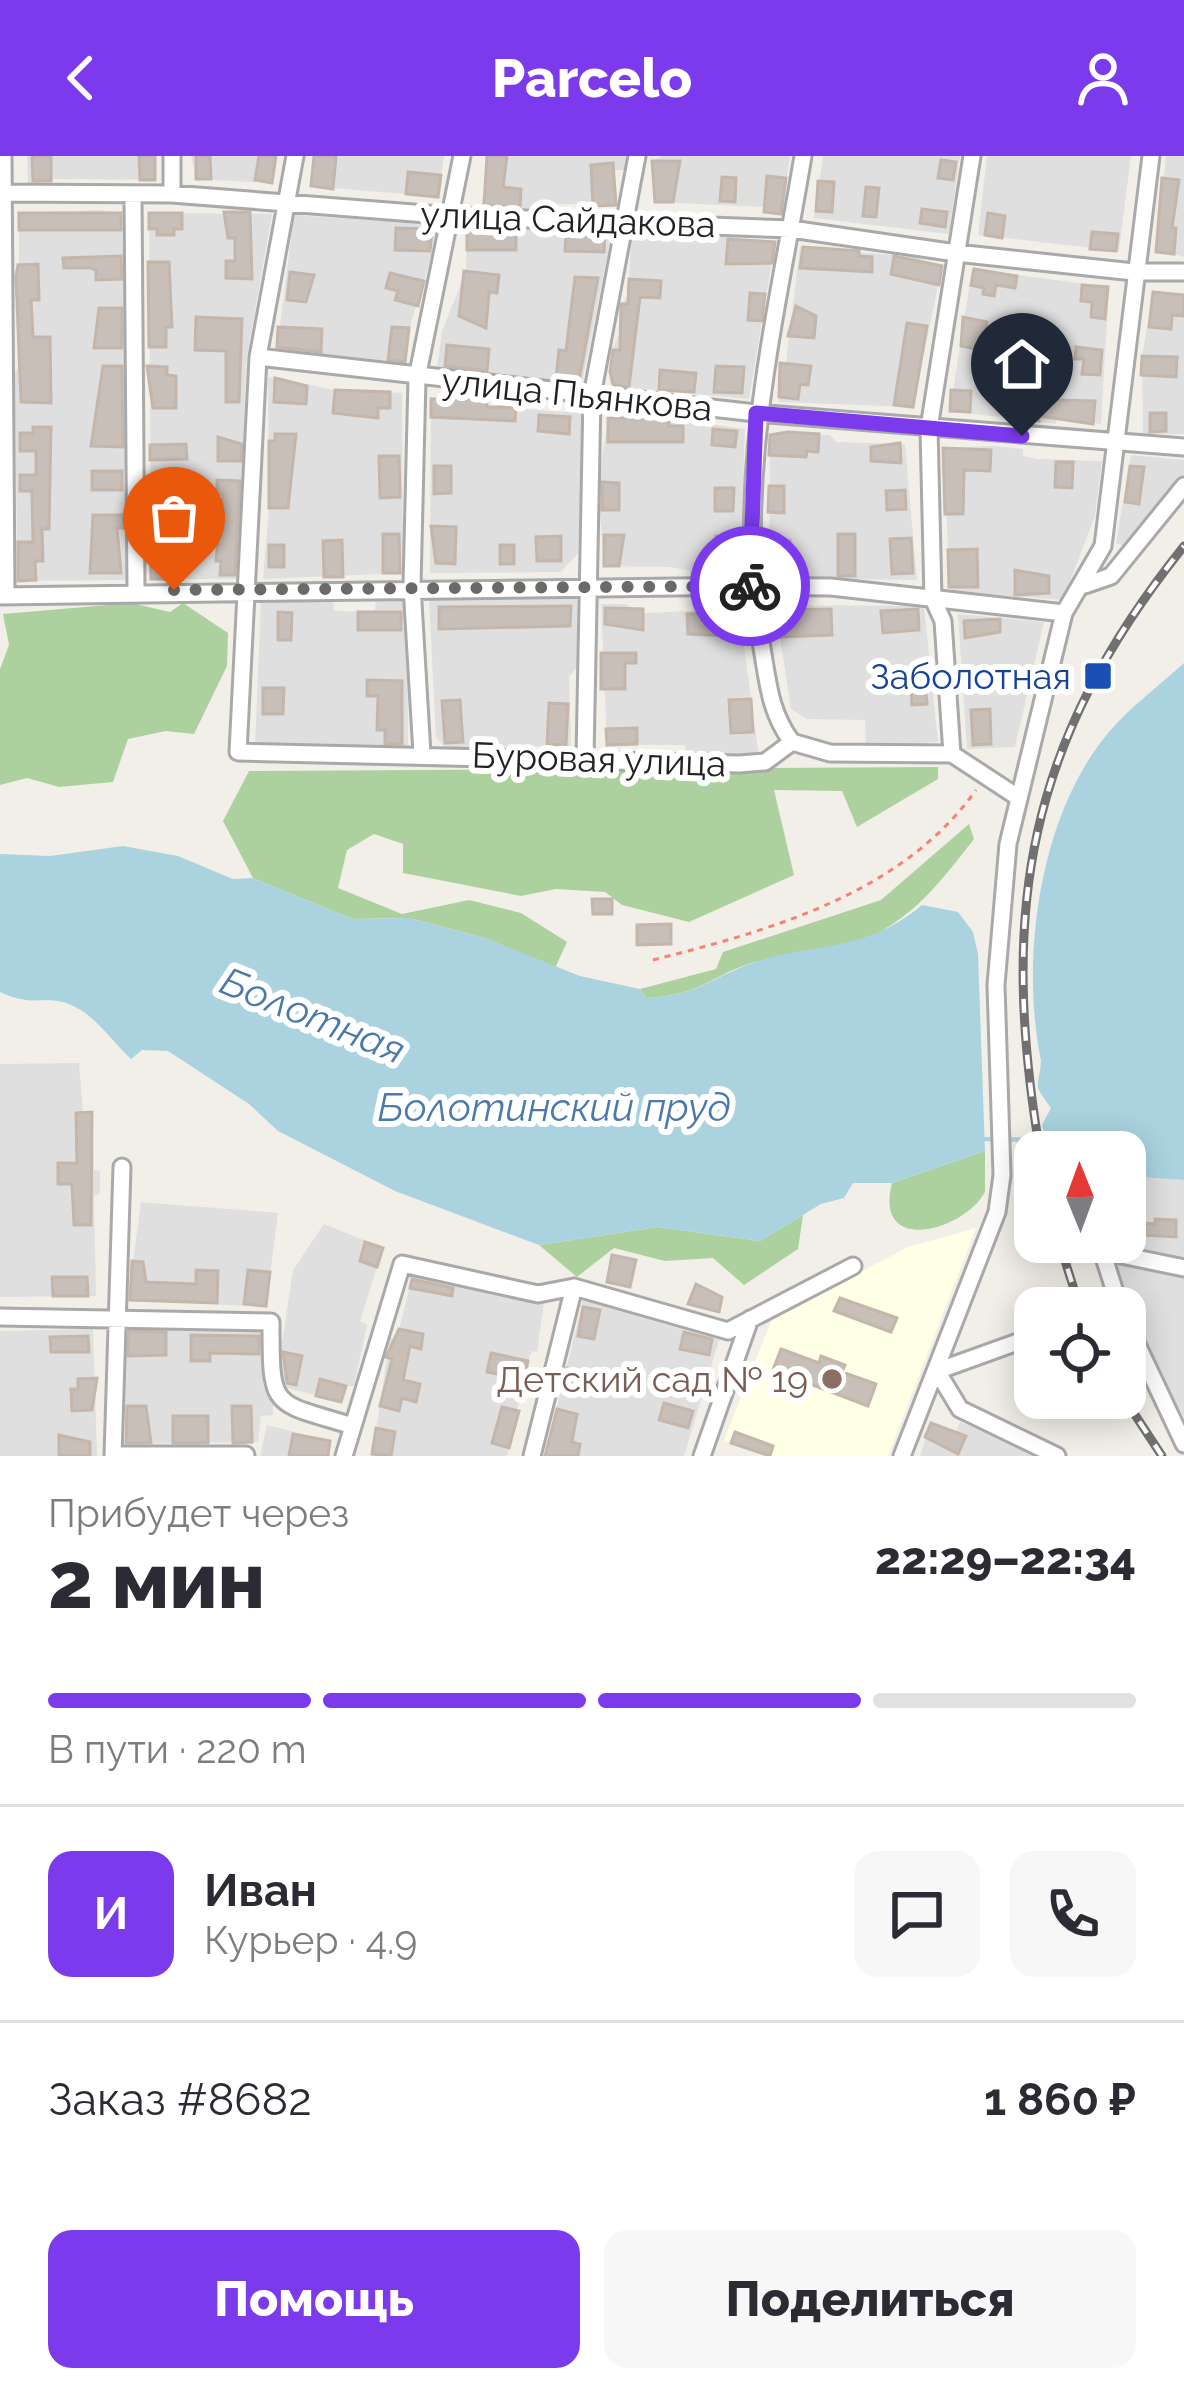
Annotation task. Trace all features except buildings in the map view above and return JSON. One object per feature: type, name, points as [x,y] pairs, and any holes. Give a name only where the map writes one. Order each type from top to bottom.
[{"type":"street","points":[[3,156],[3,596],[412,586],[751,586],[1064,614]]},
{"type":"street","points":[[172,156],[172,194]]},
{"type":"street","points":[[248,590],[258,357],[295,156]]},
{"type":"street","points":[[422,754],[412,586],[417,378],[462,156]]},
{"type":"street","points":[[585,758],[592,396],[638,156]]},
{"type":"street","points":[[803,156],[756,413],[751,586],[775,719],[792,742],[830,753],[952,754],[1019,798]]},
{"type":"street","points":[[952,754],[943,621],[933,599],[929,428],[972,156]]},
{"type":"street","points":[[902,1456],[997,1212],[1002,1175],[996,985],[1008,844],[1064,614],[1103,547],[1151,156]]},
{"type":"street","name":"улица Сайдакова","points":[[2,193],[172,194],[452,216],[791,229],[956,253],[1134,272],[1184,272]]},
{"type":"street","points":[[133,196],[136,590]]},
{"type":"street","name":"улица Пьянкова","points":[[258,357],[756,413],[1184,447]]},
{"type":"street","points":[[1085,585],[1112,576],[1184,486]]},
{"type":"street","name":"Буровая улица","points":[[248,590],[238,752],[739,764],[765,761],[792,742]]},
{"type":"street","points":[[122,1168],[113,1455],[246,1455]]},
{"type":"street","points":[[1113,1287],[1102,1251],[1184,1268]]},
{"type":"street","points":[[344,1456],[402,1264],[538,1294],[574,1287],[728,1331],[853,1266]]},
{"type":"street","points":[[532,1456],[574,1287]]},
{"type":"street","points":[[0,1317],[271,1322],[271,1387],[283,1404],[353,1426]]},
{"type":"street","points":[[702,1456],[749,1319]]},
{"type":"street","points":[[937,1371],[1014,1343]]},
{"type":"street","points":[[1146,1363],[1184,1444]]},
{"type":"street","points":[[937,1371],[960,1408],[1057,1456]]},
{"type":"path","points":[[653,960],[722,942],[855,895],[954,820],[984,778]]},
{"type":"path","points":[[1098,1287],[1102,1281]]},
{"type":"shaded area","points":[[27,156],[155,156],[155,180],[56,179],[28,185]]},
{"type":"shaded area","points":[[191,156],[276,156],[272,183],[196,179]]},
{"type":"shaded area","points":[[314,156],[444,156],[438,197],[311,186]]},
{"type":"shaded area","points":[[487,156],[630,156],[628,170],[614,170],[616,205],[555,204],[549,210],[482,206]]},
{"type":"shaded area","points":[[662,156],[790,156],[782,214],[764,212],[763,207],[655,202],[652,161]]},
{"type":"shaded area","points":[[823,156],[960,156],[949,234],[814,218]]},
{"type":"shaded area","points":[[987,156],[1131,156],[1119,251],[978,235]]},
{"type":"shaded area","points":[[1166,156],[1184,156],[1184,257],[1174,254],[1159,227]]},
{"type":"shaded area","points":[[19,213],[122,213],[129,580],[18,581],[14,375],[21,362],[14,276],[19,275]]},
{"type":"shaded area","points":[[149,213],[272,214],[246,362],[240,579],[151,579]]},
{"type":"shaded area","points":[[294,215],[441,225],[409,329],[405,364],[277,350]]},
{"type":"shaded area","points":[[467,226],[612,232],[582,384],[437,368],[442,331],[466,271]]},
{"type":"shaded area","points":[[632,228],[775,242],[749,399],[612,387],[612,350],[621,329],[621,304],[628,296]]},
{"type":"shaded area","points":[[800,247],[914,257],[942,266],[913,407],[779,402],[780,363],[786,362]]},
{"type":"shaded area","points":[[972,269],[1109,287],[1101,424],[1056,418],[1056,424],[950,411]]},
{"type":"shaded area","points":[[1153,293],[1184,295],[1184,434],[1143,434],[1142,356]]},
{"type":"shaded area","points":[[268,377],[335,390],[402,393],[403,573],[263,579],[269,508]]},
{"type":"shaded area","points":[[431,399],[487,399],[488,407],[583,413],[578,553],[561,572],[430,573]]},
{"type":"shaded area","points":[[608,418],[669,418],[745,429],[740,576],[690,577],[690,571],[670,567],[604,566],[598,485]]},
{"type":"shaded area","points":[[770,435],[830,435],[836,442],[905,444],[917,580],[769,578]]},
{"type":"shaded area","points":[[943,448],[1023,449],[1023,456],[1038,459],[1102,461],[1095,516],[1063,600],[950,591]]},
{"type":"shaded area","points":[[1131,455],[1184,460],[1184,475],[1126,547],[1116,543]]},
{"type":"shaded area","points":[[333,598],[334,611],[375,612],[376,599],[407,599],[408,748],[255,744],[261,600]]},
{"type":"shaded area","points":[[577,598],[577,667],[569,677],[571,746],[446,748],[436,737],[429,599]]},
{"type":"shaded area","points":[[601,604],[625,604],[644,613],[739,609],[759,757],[686,753],[685,745],[607,745]]},
{"type":"shaded area","points":[[775,605],[924,606],[938,742],[866,746],[865,720],[807,719],[791,709]]},
{"type":"shaded area","points":[[958,614],[1044,622],[1015,747],[967,749]]},
{"type":"shaded area","points":[[79,1063],[83,1112],[92,1112],[94,1170],[100,1171],[100,1193],[94,1196],[96,1296],[0,1297],[0,1064]]},
{"type":"shaded area","points":[[1146,1177],[1184,1180],[1184,1417],[1146,1343],[1146,1287],[1125,1287],[1116,1263],[1146,1263]]},
{"type":"shaded area","points":[[141,1202],[278,1213],[266,1307],[128,1300]]},
{"type":"shaded area","points":[[324,1224],[383,1248],[360,1321],[367,1325],[354,1386],[346,1386],[341,1402],[276,1385],[293,1270]]},
{"type":"shaded area","name":"Детский сад № 19","points":[[976,1228],[888,1456],[765,1456],[724,1440],[772,1319],[908,1247]]},
{"type":"shaded area","points":[[413,1273],[544,1302],[537,1352],[532,1351],[528,1361],[507,1456],[372,1456],[390,1338],[397,1339]]},
{"type":"shaded area","points":[[583,1300],[719,1340],[684,1456],[545,1456]]},
{"type":"shaded area","points":[[93,1329],[97,1456],[0,1456],[0,1331]]},
{"type":"shaded area","points":[[124,1330],[264,1330],[263,1385],[273,1400],[273,1415],[261,1416],[258,1442],[126,1444]]},
{"type":"shaded area","points":[[960,1422],[1038,1456],[920,1456],[931,1423],[956,1432]]},
{"type":"shaded area","points":[[267,1425],[330,1441],[328,1456],[260,1456]]},
{"type":"green space","points":[[131,603],[170,612],[183,603],[228,633],[227,666],[194,734],[166,731],[128,739],[113,782],[59,787],[27,778],[0,785],[0,669],[9,645],[3,614]]},
{"type":"green space","points":[[938,767],[938,779],[857,827],[842,791],[774,790],[794,875],[689,922],[622,905],[605,892],[556,889],[521,896],[403,873],[403,844],[374,834],[347,850],[338,888],[402,914],[469,900],[521,913],[567,942],[555,968],[485,938],[409,918],[352,919],[253,878],[223,821],[249,771]]},
{"type":"green space","points":[[969,824],[974,839],[960,857],[917,905],[883,930],[841,948],[743,966],[681,993],[646,998],[640,989],[716,969],[723,952],[881,900]]},
{"type":"green space","points":[[985,1151],[985,1192],[974,1206],[941,1226],[924,1230],[896,1221],[890,1206],[892,1183]]},
{"type":"green space","points":[[803,1215],[798,1249],[744,1285],[713,1258],[665,1261],[614,1248],[577,1277],[539,1245],[657,1227],[760,1241]]},
{"type":"water","points":[[1184,663],[1184,1180],[1146,1177],[1146,1131],[1043,1131],[1051,1108],[1038,1086],[1035,934],[1051,845],[1085,765],[1136,705]]},
{"type":"water","name":"Болотинский пруд","points":[[123,846],[178,856],[233,879],[253,878],[352,919],[409,918],[485,938],[580,976],[640,989],[646,998],[691,990],[776,956],[880,932],[922,905],[958,912],[973,932],[978,954],[985,1151],[892,1183],[853,1183],[844,1198],[821,1204],[760,1241],[657,1227],[539,1245],[395,1191],[278,1131],[249,1104],[168,1051],[142,1050],[131,1059],[76,1007],[0,992],[0,854],[50,856]]},
{"type":"waterway","name":"Болотная","points":[[980,1139],[1014,1140]]},
{"type":"railway","points":[[1037,1131],[1023,982],[1026,905],[1038,831],[1059,760],[1090,689],[1131,618],[1184,546]]},
{"type":"railway","points":[[1066,1263],[1073,1287]]},
{"type":"railway","points":[[1138,1419],[1162,1456]]},
{"type":"way so far","points":[[174,590],[750,586]]},
{"type":"place","name":"Заболотная","points":[[1098,676]]},
{"type":"place","name":"Детский сад № 19","points":[[832,1379]]},
{"type":"route","points":[[750,586],[756,413],[1022,436]]}]
